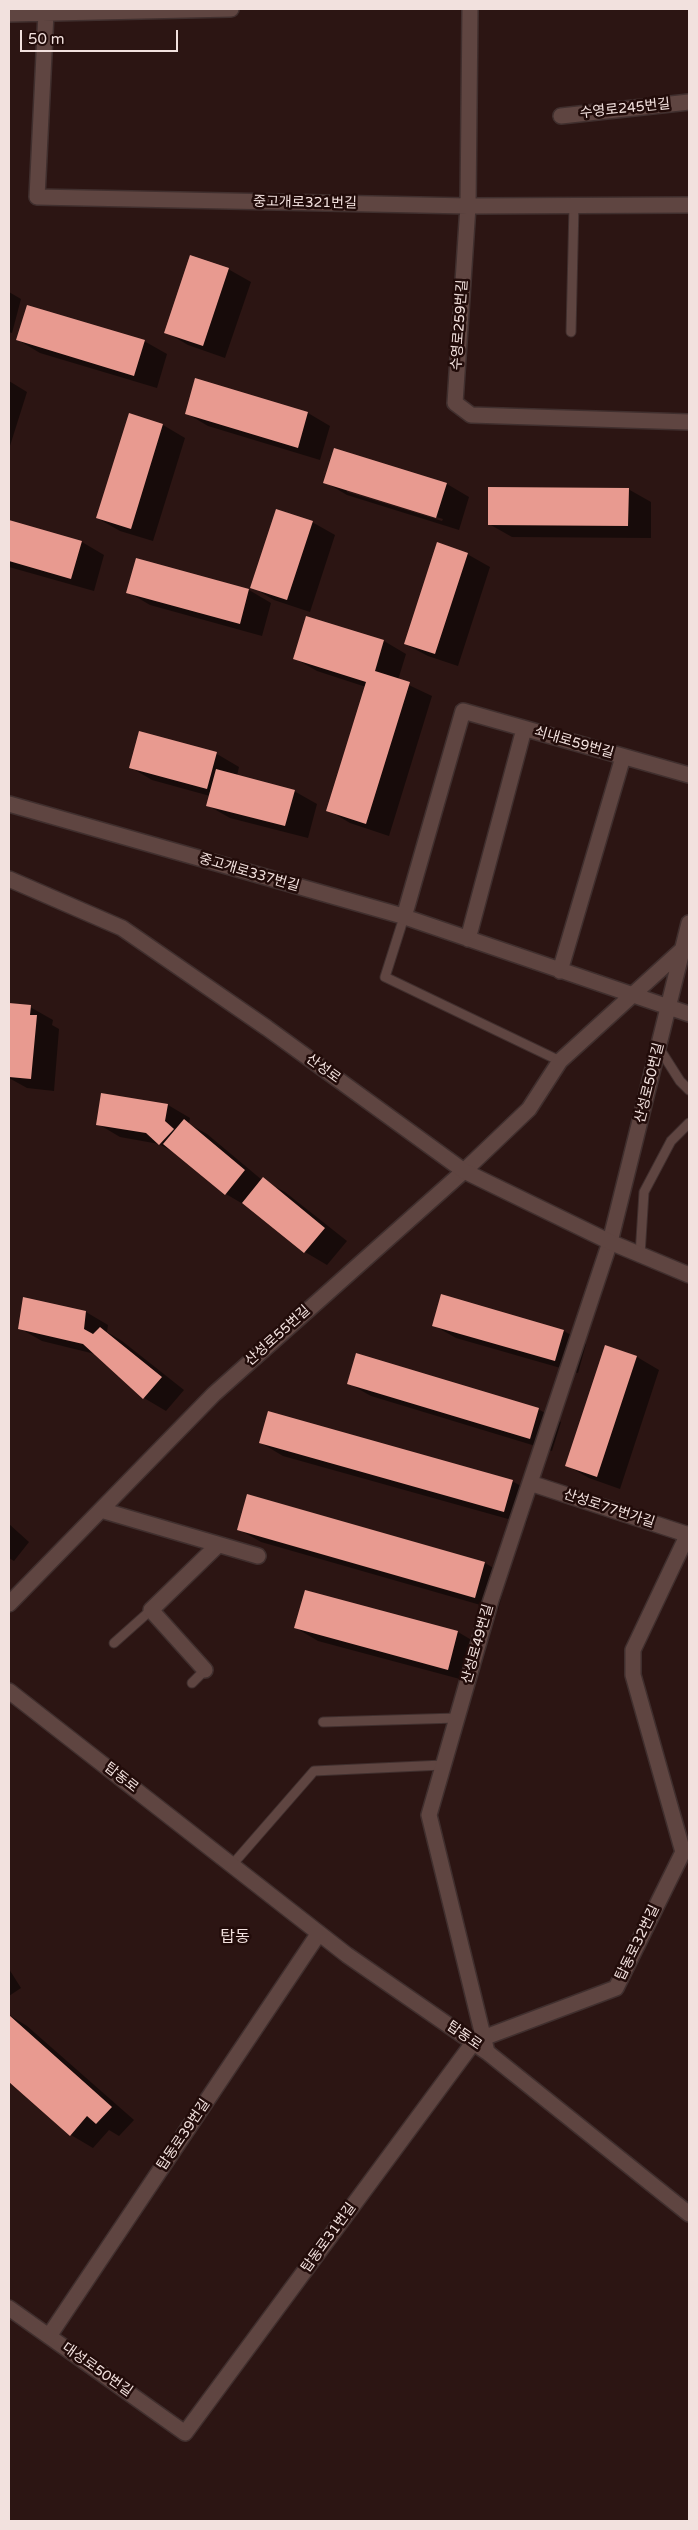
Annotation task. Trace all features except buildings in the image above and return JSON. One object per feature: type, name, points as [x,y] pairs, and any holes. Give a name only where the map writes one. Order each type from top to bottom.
[{"type":"street","points":[[9,14],[231,9]]},
{"type":"street","name":"수영로259번길","points":[[470,9],[468,206],[456,403],[471,416],[689,422]]},
{"type":"street","name":"중고개로321번길","points":[[46,13],[37,197],[468,206],[689,205]]},
{"type":"street","name":"수영로245번길","points":[[561,116],[689,102]]},
{"type":"street","name":"쇠내로59번길","points":[[404,917],[463,712],[689,775]]},
{"type":"street","name":"쇠내로59번길","points":[[468,939],[524,728]]},
{"type":"street","name":"쇠내로59번길","points":[[560,971],[623,757]]},
{"type":"street","name":"중고개로337번길","points":[[9,804],[404,917],[689,1014]]},
{"type":"street","name":"산성로","points":[[9,879],[16,880],[122,928],[267,1028],[464,1171],[610,1242],[689,1275]]},
{"type":"street","name":"산성로50번길","points":[[610,1242],[686,945],[689,924]]},
{"type":"street","name":"산성로55번길","points":[[9,1604],[214,1394],[464,1171],[529,1110],[560,1061],[686,945]]},
{"type":"street","name":"산성로49번길","points":[[481,2044],[429,1815],[491,1600],[610,1242]]},
{"type":"street","name":"산성로77번가길","points":[[530,1483],[688,1535],[633,1650],[633,1676]]},
{"type":"street","points":[[101,1510],[258,1556]]},
{"type":"street","points":[[205,1670],[151,1610],[218,1544]]},
{"type":"street","name":"탑동로32번길","points":[[481,2044],[616,1988],[686,1850],[633,1676]]},
{"type":"street","name":"탑동로","points":[[9,1691],[319,1933],[481,2044],[688,2209]]},
{"type":"street","name":"탑동로39번길","points":[[49,2336],[319,1933]]},
{"type":"street","name":"탑동로31번길","points":[[185,2433],[481,2044]]},
{"type":"street","name":"대성로50번길","points":[[9,2308],[185,2433]]},
{"type":"lane","points":[[571,332],[574,205]]},
{"type":"lane","points":[[404,917],[384,977],[560,1061]]},
{"type":"lane","points":[[659,1048],[680,1081],[689,1090]]},
{"type":"lane","points":[[640,1254],[644,1192],[671,1141],[689,1123]]},
{"type":"lane","points":[[114,1644],[151,1610]]},
{"type":"lane","points":[[192,1683],[205,1670]]},
{"type":"lane","points":[[323,1722],[457,1718]]},
{"type":"lane","points":[[232,1865],[314,1770],[443,1765]]},
{"type":"district","name":"탑동","points":[[235,1938]]}]
